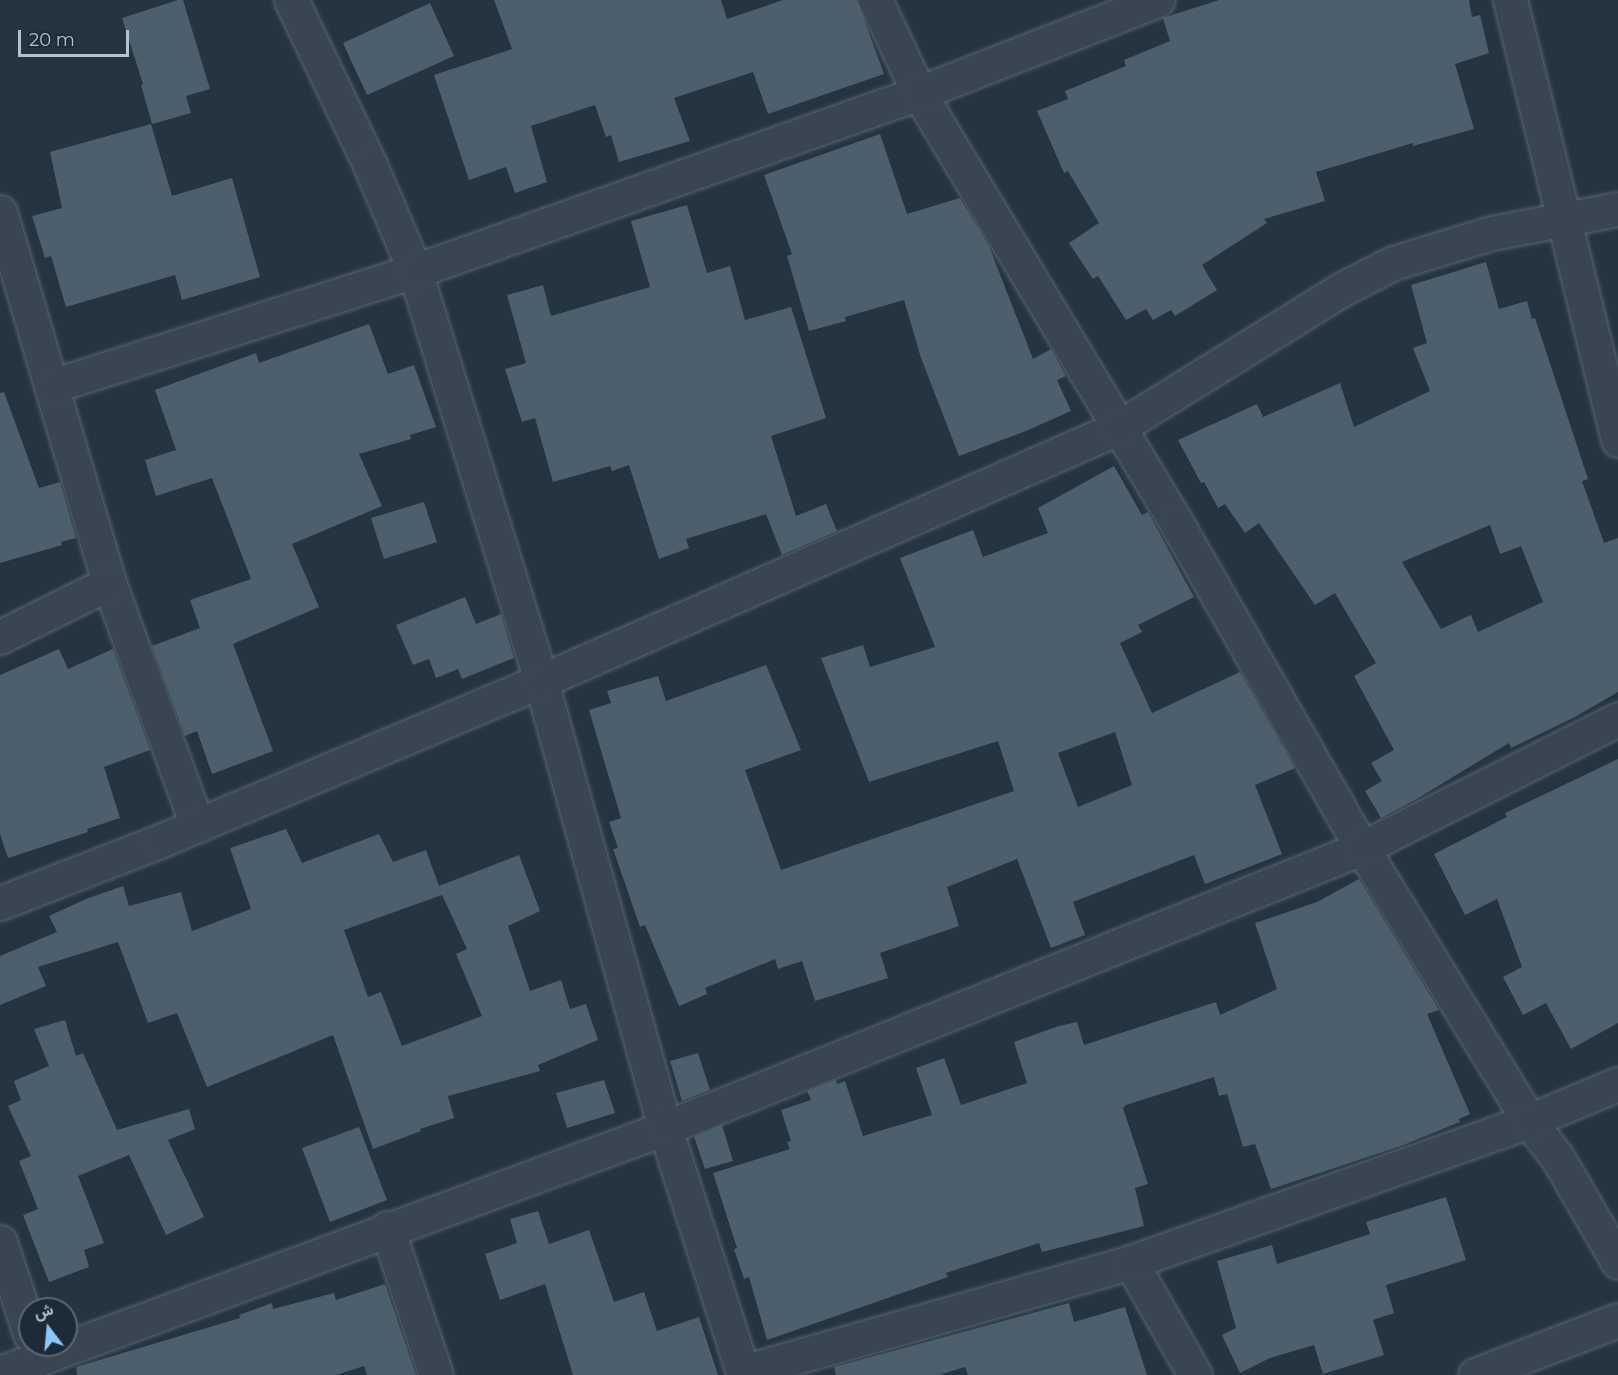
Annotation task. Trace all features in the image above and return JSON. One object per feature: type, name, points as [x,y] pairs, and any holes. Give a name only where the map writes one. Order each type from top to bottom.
[{"type":"street","points":[[291,0],[370,165],[415,271],[541,681],[665,1128],[743,1373],[1131,1262],[1529,1121],[1618,1084]]},
{"type":"street","points":[[875,0],[919,93],[1177,524],[1362,848],[1529,1121],[1557,1158],[1618,1262]]},
{"type":"street","points":[[52,386],[415,271],[919,93],[1158,0]]},
{"type":"street","points":[[1510,0],[1618,440]]},
{"type":"street","points":[[0,903],[197,825],[541,681],[1118,428],[1344,288],[1394,263],[1492,233],[1618,209]]},
{"type":"street","points":[[0,212],[13,305],[52,386],[109,583],[197,825]]},
{"type":"street","points":[[0,637],[109,583]]},
{"type":"street","points":[[78,1338],[665,1128],[1362,848],[1618,719]]},
{"type":"street","points":[[387,1228],[436,1375]]},
{"type":"street","points":[[0,1242],[18,1298]]},
{"type":"street","points":[[1131,1262],[1195,1375]]},
{"type":"street","points":[[1475,1375],[1618,1320]]},
{"type":"street","points":[[0,1373],[29,1357]]},
{"type":"building","points":[[183,0],[210,89],[186,96],[191,113],[152,124],[141,85],[143,84],[122,18]]},
{"type":"building","points":[[494,0],[721,0],[727,19],[783,0],[857,0],[884,74],[768,114],[753,72],[674,98],[690,141],[619,162],[611,135],[606,137],[595,105],[531,126],[547,182],[515,193],[506,167],[469,180],[434,75],[512,49]]},
{"type":"building","points":[[1219,0],[1469,0],[1472,17],[1480,15],[1489,53],[1455,64],[1474,129],[1413,146],[1413,143],[1316,172],[1325,201],[1264,219],[1267,223],[1202,265],[1217,290],[1175,316],[1171,310],[1153,320],[1146,309],[1126,320],[1098,276],[1093,279],[1069,243],[1099,223],[1068,171],[1064,173],[1037,111],[1068,99],[1065,91],[1126,66],[1124,60],[1170,41],[1163,18]]},
{"type":"building","points":[[430,3],[454,56],[367,95],[343,43]]},
{"type":"building","points":[[151,124],[172,196],[232,178],[260,277],[182,300],[175,275],[66,307],[51,256],[45,258],[32,216],[62,208],[50,152]]},
{"type":"building","points":[[880,134],[907,214],[960,198],[989,246],[1033,359],[1051,349],[1066,376],[1057,380],[1071,411],[959,456],[921,358],[904,300],[845,317],[846,321],[809,331],[787,256],[792,254],[764,175]]},
{"type":"building","points":[[687,205],[707,273],[730,266],[745,320],[791,307],[826,418],[771,436],[796,516],[826,504],[837,531],[782,555],[766,514],[686,539],[689,548],[659,559],[629,465],[612,471],[610,466],[553,482],[535,418],[522,422],[505,369],[526,363],[507,295],[543,285],[551,316],[650,287],[631,221]]},
{"type":"building","points":[[1486,262],[1499,309],[1527,301],[1532,319],[1535,318],[1588,479],[1582,481],[1604,543],[1618,538],[1618,692],[1575,717],[1511,748],[1509,743],[1381,818],[1365,791],[1382,781],[1371,763],[1394,750],[1354,676],[1376,663],[1335,593],[1315,605],[1259,523],[1245,533],[1225,504],[1218,508],[1204,482],[1201,483],[1178,440],[1257,404],[1263,417],[1340,383],[1354,427],[1430,391],[1413,348],[1427,343],[1411,285]],"holes":[[[1490,525],[1500,554],[1521,546],[1543,602],[1478,632],[1471,615],[1441,629],[1402,562]]]},
{"type":"building","points":[[369,324],[388,374],[414,365],[436,427],[410,435],[411,439],[359,454],[382,506],[292,544],[319,607],[233,644],[273,751],[212,774],[197,731],[185,736],[152,646],[200,628],[190,600],[251,579],[212,478],[156,496],[145,460],[176,450],[155,390],[256,353],[259,363]]},
{"type":"building","points":[[4,392],[39,488],[60,482],[76,538],[61,542],[62,545],[0,563],[0,393]]},
{"type":"building","points":[[1114,466],[1142,515],[1148,512],[1194,597],[1138,625],[1142,632],[1120,643],[1152,713],[1240,672],[1295,768],[1255,785],[1282,854],[1205,884],[1194,855],[1073,902],[1085,935],[1051,948],[1017,859],[947,887],[959,926],[880,953],[888,978],[815,1001],[802,961],[778,969],[775,959],[705,988],[707,994],[679,1006],[645,925],[640,927],[613,849],[618,848],[609,822],[621,818],[589,710],[611,703],[607,691],[658,676],[666,701],[766,665],[801,750],[745,770],[781,870],[1014,791],[998,741],[869,782],[821,658],[863,645],[870,667],[935,647],[900,558],[973,530],[983,557],[1048,533],[1038,508]],"holes":[[[1115,732],[1132,785],[1078,807],[1058,753]]]},
{"type":"building","points":[[424,502],[437,542],[384,559],[371,518]]},
{"type":"building","points":[[465,597],[476,624],[501,614],[514,658],[462,679],[458,669],[436,678],[429,659],[413,665],[396,625]]},
{"type":"building","points":[[59,649],[68,669],[113,649],[150,750],[104,767],[120,818],[87,829],[88,832],[8,858],[0,834],[0,675]]},
{"type":"building","points":[[1618,759],[1618,1023],[1571,1049],[1546,1003],[1523,1015],[1503,977],[1522,967],[1497,899],[1465,915],[1434,854],[1507,817],[1505,813]]},
{"type":"building","points":[[286,829],[302,863],[379,834],[393,862],[426,850],[439,886],[519,855],[540,911],[508,926],[530,991],[561,980],[570,1009],[586,1004],[598,1040],[538,1065],[540,1071],[448,1096],[454,1118],[420,1129],[421,1131],[373,1149],[333,1035],[207,1087],[177,1013],[148,1023],[118,942],[38,967],[46,986],[0,1005],[0,956],[57,932],[49,916],[86,899],[123,886],[129,906],[181,892],[192,931],[251,909],[230,848]],"holes":[[[439,888],[467,949],[456,954],[482,1016],[402,1046],[381,992],[368,997],[344,930],[442,895]]]},
{"type":"building","points":[[1359,879],[1439,1010],[1427,1014],[1470,1114],[1459,1119],[1460,1122],[1401,1146],[1271,1189],[1255,1144],[1243,1147],[1227,1094],[1219,1096],[1214,1077],[1126,1105],[1123,1108],[1148,1184],[1135,1188],[1144,1226],[1042,1252],[1039,1243],[946,1273],[948,1277],[767,1340],[749,1277],[744,1279],[734,1249],[737,1248],[713,1173],[790,1149],[787,1142],[791,1141],[781,1110],[811,1100],[807,1091],[836,1080],[837,1084],[845,1081],[863,1136],[932,1115],[916,1068],[944,1058],[961,1105],[1027,1083],[1014,1042],[1059,1026],[1077,1022],[1084,1045],[1216,1002],[1220,1015],[1277,989],[1255,923],[1317,902]]},
{"type":"building","points":[[65,1020],[76,1056],[83,1053],[117,1130],[189,1109],[195,1129],[168,1140],[204,1217],[166,1235],[129,1155],[78,1176],[104,1243],[84,1250],[89,1267],[49,1282],[23,1215],[38,1209],[19,1161],[31,1156],[8,1106],[21,1100],[14,1081],[49,1066],[34,1029]]},
{"type":"building","points":[[698,1053],[710,1090],[682,1101],[670,1061]]},
{"type":"building","points":[[604,1080],[615,1113],[567,1128],[556,1093]]},
{"type":"building","points":[[722,1125],[733,1161],[705,1169],[694,1137]]},
{"type":"building","points":[[359,1127],[387,1200],[330,1222],[302,1148]]},
{"type":"building","points":[[1446,1197],[1466,1260],[1386,1285],[1394,1313],[1373,1320],[1384,1355],[1323,1374],[1314,1345],[1270,1358],[1240,1373],[1222,1335],[1236,1328],[1217,1261],[1272,1245],[1277,1264],[1370,1234],[1366,1222]]},
{"type":"building","points":[[538,1211],[549,1244],[589,1230],[614,1302],[644,1292],[657,1331],[699,1317],[718,1375],[573,1375],[545,1284],[500,1300],[485,1254],[517,1243],[510,1219]]},
{"type":"building","points":[[385,1284],[416,1375],[367,1375],[364,1366],[336,1375],[77,1375],[76,1367],[240,1318],[239,1315],[272,1303],[273,1309],[334,1293],[336,1300]]},
{"type":"building","points":[[1069,1303],[1074,1322],[1125,1307],[1147,1375],[968,1375],[965,1367],[939,1375],[836,1375],[834,1367]]}]
